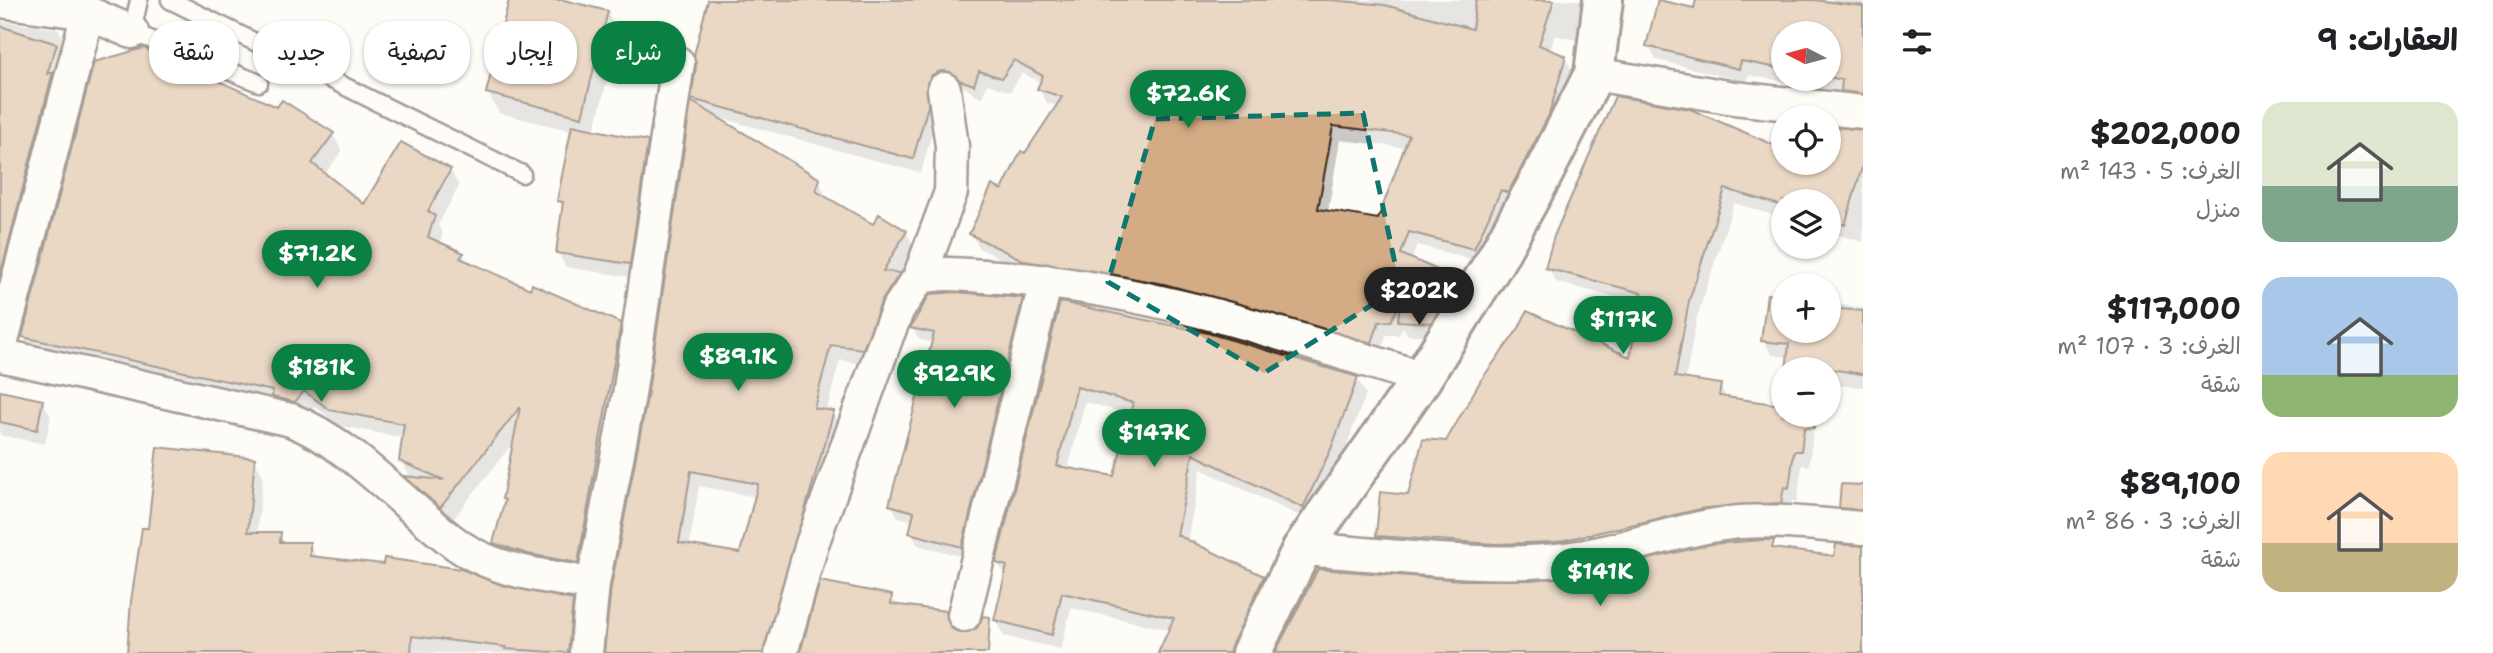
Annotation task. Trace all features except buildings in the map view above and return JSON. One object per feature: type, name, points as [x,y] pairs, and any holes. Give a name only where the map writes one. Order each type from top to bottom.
[{"type":"street","points":[[1251,653],[1302,549],[1422,378],[1495,261],[1594,74],[1603,0]]},
{"type":"street","points":[[0,1],[88,13],[132,32]]},
{"type":"street","points":[[0,348],[88,13]]},
{"type":"street","points":[[1594,74],[1734,97],[1863,112]]},
{"type":"street","points":[[586,653],[593,584],[629,395],[675,84]]},
{"type":"street","points":[[781,653],[812,544],[887,336],[898,309],[919,278],[951,192],[952,146],[944,89]]},
{"type":"street","points":[[919,278],[944,274],[1046,281],[1243,320],[1422,378]]},
{"type":"street","points":[[964,615],[1046,281]]},
{"type":"street","points":[[0,355],[291,420],[327,437],[460,547],[479,557],[525,572],[593,584]]},
{"type":"street","points":[[1302,549],[1439,558],[1556,560],[1625,548],[1695,529],[1733,523],[1863,528]]},
{"type":"lane","points":[[139,0],[132,32],[253,81]]},
{"type":"lane","points":[[170,0],[522,174]]},
{"type":"highlighted area","points":[[1363,113],[1400,287],[1264,373],[1108,282],[1155,119]]}]
